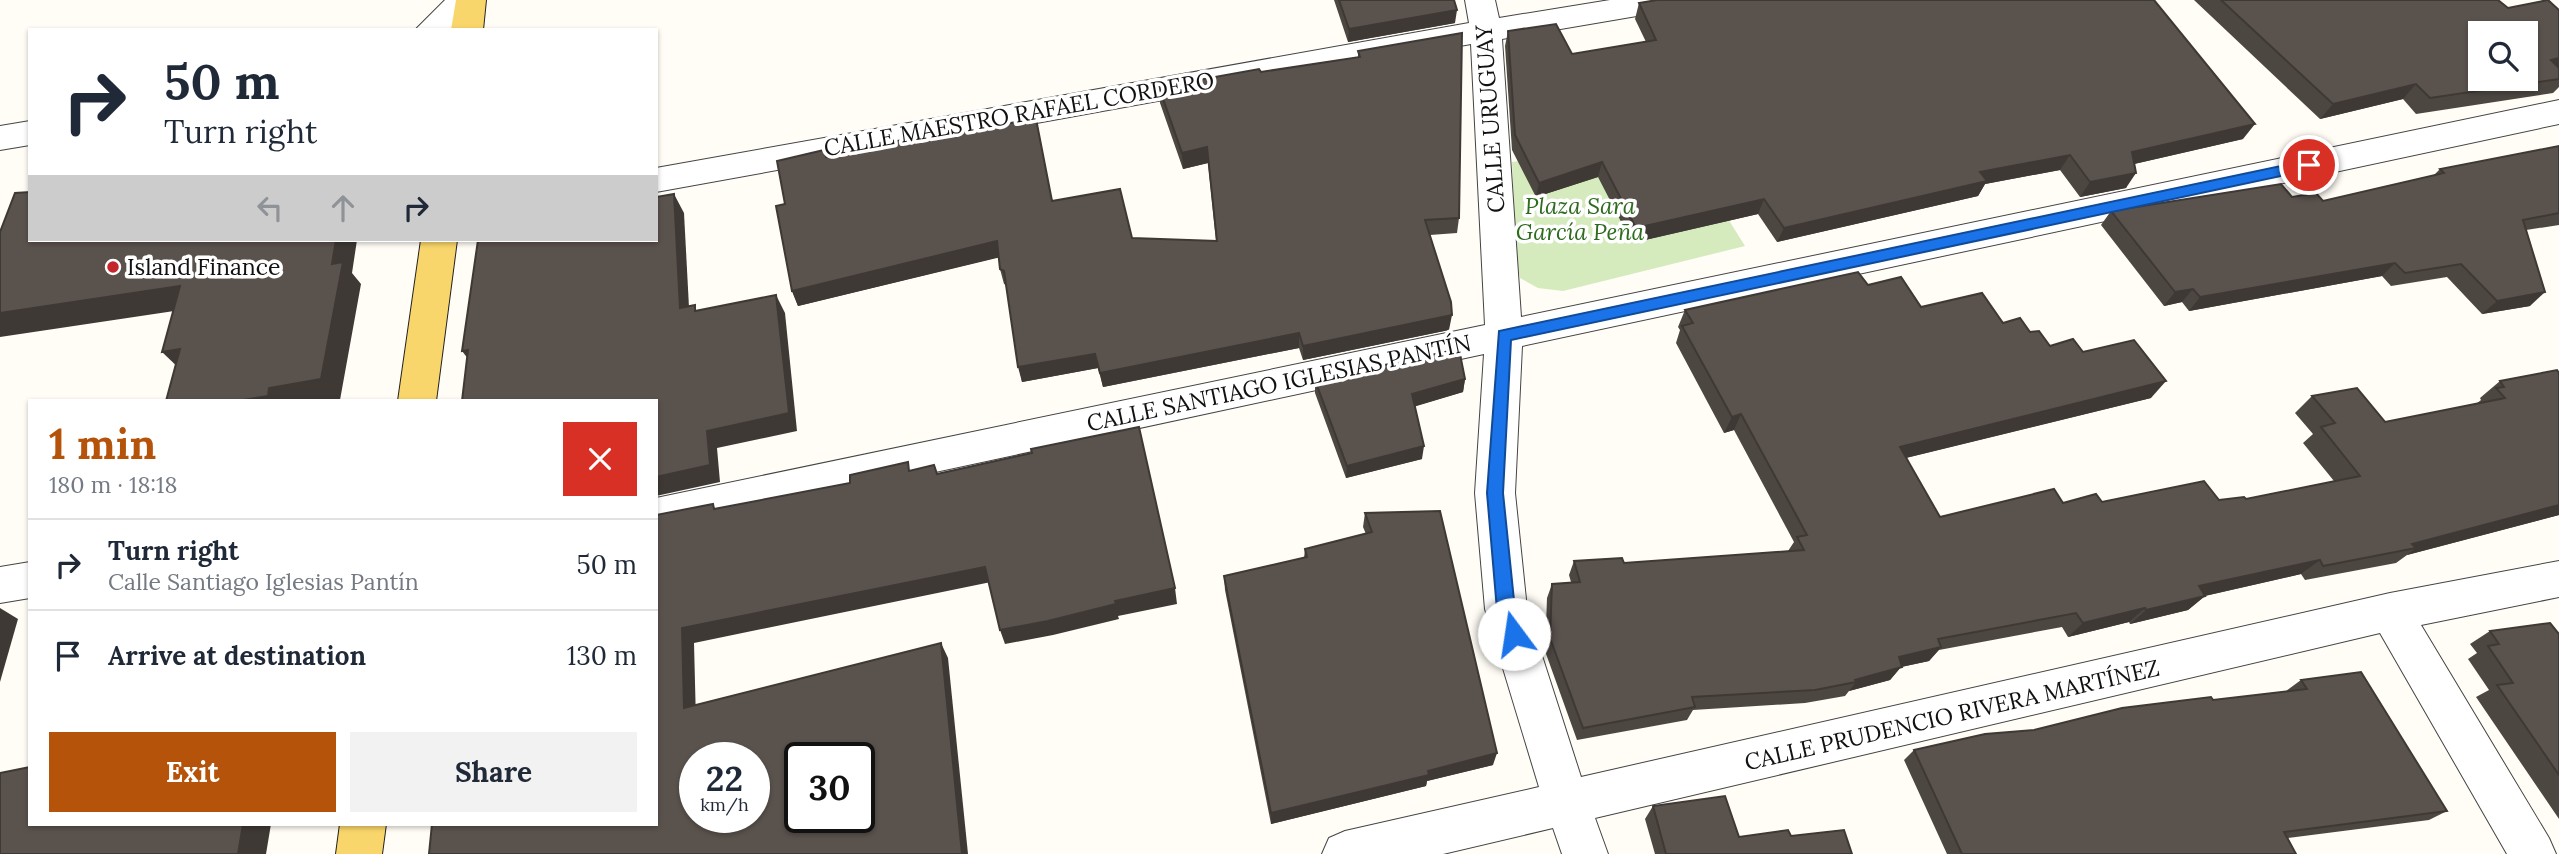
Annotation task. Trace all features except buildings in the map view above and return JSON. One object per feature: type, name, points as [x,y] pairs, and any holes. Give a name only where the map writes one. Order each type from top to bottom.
[{"type":"main road","points":[[467,28],[471,0]]},
{"type":"main road","points":[[417,399],[439,242]]},
{"type":"main road","points":[[359,854],[363,826]]},
{"type":"street","points":[[432,28],[464,0]]},
{"type":"street","name":"CALLE MAESTRO RAFAEL CORDERO","points":[[658,180],[1483,15],[1672,0]]},
{"type":"street","name":"CALLE URUGUAY","points":[[1483,15],[1504,335],[1495,493],[1506,610],[1567,805],[1586,854]]},
{"type":"street","name":"CALLE SANTIAGO IGLESIAS PANTÍN","points":[[658,515],[2559,112]]},
{"type":"street","points":[[0,138],[28,133]]},
{"type":"street","name":"CALLE PRUDENCIO RIVERA MARTÍNEZ","points":[[1345,854],[1567,805],[2390,612],[2559,579]]},
{"type":"street","points":[[0,585],[28,580]]},
{"type":"street","points":[[2390,612],[2533,854]]},
{"type":"green space","name":"Plaza Sara García Peña","points":[[1677,137],[1745,246],[1563,291],[1538,288],[1520,278],[1516,259],[1512,162]]},
{"type":"place","name":"Island Finance","points":[[113,267]]},
{"type":"route","points":[[1514,634],[1506,610],[1495,493],[1504,335],[2309,165]]}]
